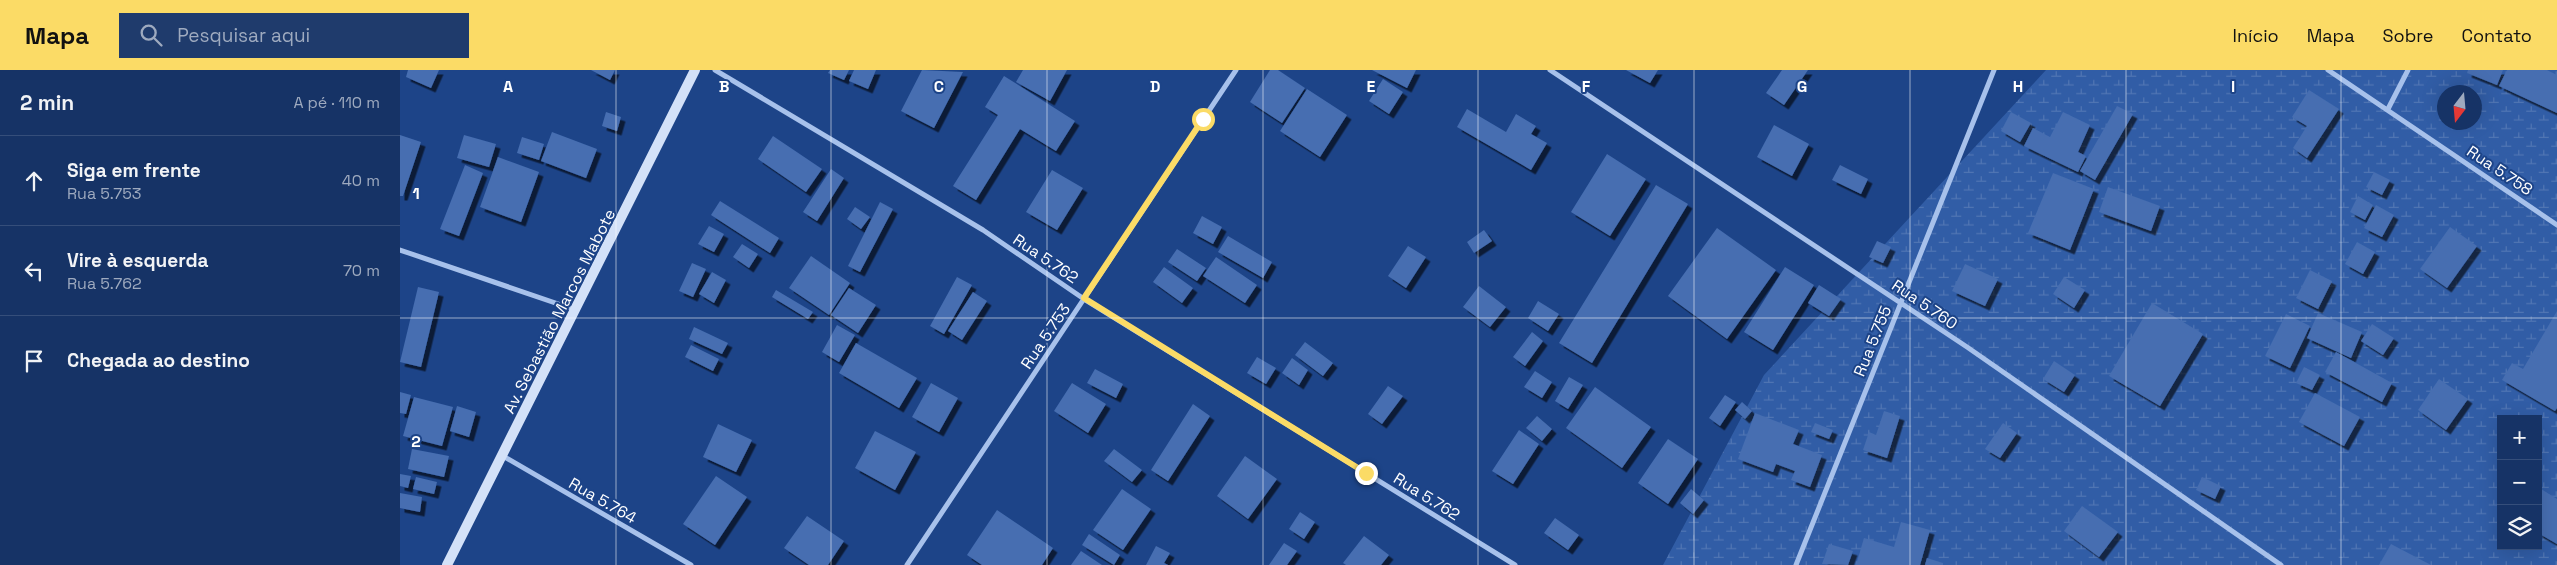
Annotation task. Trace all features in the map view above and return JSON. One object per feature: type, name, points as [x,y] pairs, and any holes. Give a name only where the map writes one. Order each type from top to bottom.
[{"type":"main road","name":"Av. Sebastião Marcos Mabote","points":[[447,565],[695,70]]},
{"type":"street","name":"Rua 5.762","points":[[715,70],[983,230],[1084,298],[1515,565]]},
{"type":"street","name":"Rua 5.753","points":[[907,565],[1236,70]]},
{"type":"street","name":"Rua 5.760","points":[[1550,70],[1900,303],[2281,565]]},
{"type":"street","name":"Rua 5.755","points":[[1796,565],[1994,70]]},
{"type":"street","name":"Rua 5.758","points":[[2328,70],[2557,225]]},
{"type":"street","points":[[2388,109],[2408,70]]},
{"type":"street","points":[[400,250],[576,310]]},
{"type":"street","name":"Rua 5.764","points":[[503,456],[691,565]]},
{"type":"green space","points":[[2046,70],[2557,70],[2557,565],[1663,565],[1764,375]]},
{"type":"building","points":[[408,70],[439,70],[431,88],[406,77]]},
{"type":"building","points":[[591,70],[615,70],[610,80]]},
{"type":"building","points":[[830,70],[849,70],[844,80],[828,73]]},
{"type":"building","points":[[854,70],[876,70],[868,89],[849,81]]},
{"type":"building","points":[[922,70],[963,72],[934,128],[901,111]]},
{"type":"building","points":[[1023,70],[1067,70],[1050,101],[1016,82]]},
{"type":"building","points":[[1270,70],[1278,70],[1305,88],[1282,123],[1250,102]]},
{"type":"building","points":[[1372,70],[1416,70],[1407,88]]},
{"type":"building","points":[[1626,70],[1658,70],[1650,83]]},
{"type":"building","points":[[1782,70],[1808,70],[1784,105],[1766,93]]},
{"type":"building","points":[[2468,70],[2503,70],[2497,85],[2467,73]]},
{"type":"building","points":[[2507,70],[2547,70],[2557,75],[2557,113],[2499,86]]},
{"type":"building","points":[[1004,76],[1075,121],[1056,151],[1020,129],[976,200],[953,186],[998,115],[985,107]]},
{"type":"building","points":[[1383,79],[1403,92],[1389,114],[1369,101]]},
{"type":"building","points":[[1307,89],[1347,115],[1320,157],[1280,131]]},
{"type":"building","points":[[2309,90],[2339,109],[2307,158],[2293,148],[2307,126],[2292,117]]},
{"type":"building","points":[[2117,106],[2133,114],[2095,180],[2080,171]]},
{"type":"building","points":[[1467,109],[1506,132],[1516,114],[1536,126],[1531,134],[1547,143],[1531,170],[1457,127]]},
{"type":"building","points":[[606,112],[621,117],[617,131],[602,126]]},
{"type":"building","points":[[2011,112],[2031,123],[2020,142],[2001,131]]},
{"type":"building","points":[[2063,112],[2090,125],[2078,152],[2086,156],[2078,172],[2024,146],[2033,128],[2050,137]]},
{"type":"building","points":[[1774,125],[1809,144],[1792,176],[1757,157]]},
{"type":"building","points":[[552,132],[597,149],[586,178],[541,161]]},
{"type":"building","points":[[400,135],[421,142],[403,196],[400,196]]},
{"type":"building","points":[[464,135],[496,144],[489,167],[457,158]]},
{"type":"building","points":[[773,136],[822,169],[806,192],[758,159]]},
{"type":"building","points":[[522,137],[544,144],[539,160],[517,153]]},
{"type":"building","points":[[1607,154],[1646,179],[1610,236],[1571,212]]},
{"type":"building","points":[[498,157],[539,172],[521,222],[480,207]]},
{"type":"building","points":[[465,165],[483,173],[459,236],[440,229]]},
{"type":"building","points":[[1840,165],[1868,179],[1861,194],[1832,180]]},
{"type":"building","points":[[831,169],[844,178],[817,221],[803,212]]},
{"type":"building","points":[[1052,170],[1083,188],[1057,230],[1026,212]]},
{"type":"building","points":[[2374,172],[2390,180],[2382,195],[2366,187]]},
{"type":"building","points":[[2053,173],[2094,189],[2070,250],[2028,233]]},
{"type":"building","points":[[1656,185],[1688,204],[1592,363],[1559,343]]},
{"type":"building","points":[[2108,187],[2160,206],[2151,231],[2099,212]]},
{"type":"building","points":[[2358,196],[2373,205],[2365,220],[2350,212]]},
{"type":"building","points":[[720,201],[779,238],[770,253],[711,215]]},
{"type":"building","points":[[880,202],[893,209],[860,272],[848,266]]},
{"type":"building","points":[[2376,205],[2394,215],[2382,237],[2364,228]]},
{"type":"building","points":[[855,207],[870,217],[861,229],[847,219]]},
{"type":"building","points":[[1202,216],[1222,227],[1213,244],[1193,233]]},
{"type":"building","points":[[709,226],[724,234],[714,252],[698,244]]},
{"type":"building","points":[[2450,227],[2477,246],[2447,288],[2420,269]]},
{"type":"building","points":[[1717,228],[1776,270],[1727,339],[1668,296]]},
{"type":"building","points":[[1484,230],[1492,241],[1474,253],[1467,242]]},
{"type":"building","points":[[1228,236],[1272,262],[1263,278],[1218,252]]},
{"type":"building","points":[[1877,241],[1891,247],[1883,263],[1869,257]]},
{"type":"building","points":[[2357,242],[2375,252],[2363,274],[2345,264]]},
{"type":"building","points":[[742,244],[758,254],[749,268],[733,257]]},
{"type":"building","points":[[1408,246],[1426,257],[1406,288],[1388,276]]},
{"type":"building","points":[[1177,249],[1206,268],[1197,281],[1168,262]]},
{"type":"building","points":[[811,256],[850,283],[829,315],[789,288]]},
{"type":"building","points":[[1216,257],[1257,285],[1245,303],[1203,276]]},
{"type":"building","points":[[692,263],[706,269],[693,297],[679,291]]},
{"type":"building","points":[[1965,264],[1998,279],[1985,306],[1952,291]]},
{"type":"building","points":[[1164,267],[1193,288],[1182,303],[1153,282]]},
{"type":"building","points":[[1785,267],[1814,285],[1773,350],[1744,332]]},
{"type":"building","points":[[2310,270],[2332,281],[2318,309],[2296,298]]},
{"type":"building","points":[[712,272],[726,280],[714,303],[699,294]]},
{"type":"building","points":[[957,277],[972,285],[944,334],[930,326]]},
{"type":"building","points":[[2064,277],[2085,290],[2074,308],[2053,294]]},
{"type":"building","points":[[1819,285],[1841,299],[1829,316],[1808,303]]},
{"type":"building","points":[[1479,286],[1506,307],[1490,327],[1463,307]]},
{"type":"building","points":[[418,287],[439,292],[421,367],[400,362]]},
{"type":"building","points":[[849,288],[876,305],[858,333],[831,315]]},
{"type":"building","points":[[776,290],[813,312],[808,319],[772,297]]},
{"type":"building","points":[[973,292],[987,301],[962,340],[948,331]]},
{"type":"building","points":[[1538,301],[1559,314],[1548,331],[1528,318]]},
{"type":"building","points":[[2152,303],[2203,334],[2160,406],[2109,376]]},
{"type":"building","points":[[2557,311],[2557,408],[2555,411],[2502,380],[2512,363],[2523,369]]},
{"type":"building","points":[[2318,313],[2362,332],[2351,358],[2307,338]]},
{"type":"building","points":[[2286,314],[2310,326],[2290,368],[2265,356]]},
{"type":"building","points":[[2372,324],[2394,338],[2383,355],[2361,341]]},
{"type":"building","points":[[837,325],[855,335],[839,362],[822,352]]},
{"type":"building","points":[[694,327],[728,343],[722,354],[689,339]]},
{"type":"building","points":[[1532,332],[1543,341],[1525,366],[1513,357]]},
{"type":"building","points":[[1305,342],[1333,363],[1323,376],[1295,355]]},
{"type":"building","points":[[856,343],[917,378],[899,408],[839,373]]},
{"type":"building","points":[[691,345],[719,359],[713,371],[685,357]]},
{"type":"building","points":[[2336,352],[2392,383],[2382,402],[2325,372]]},
{"type":"building","points":[[1257,357],[1276,368],[1266,384],[1247,373]]},
{"type":"building","points":[[1292,358],[1308,370],[1299,385],[1282,373]]},
{"type":"building","points":[[2054,361],[2075,375],[2064,392],[2043,379]]},
{"type":"building","points":[[2304,367],[2320,375],[2312,390],[2296,383]]},
{"type":"building","points":[[1095,369],[1123,384],[1116,398],[1087,383]]},
{"type":"building","points":[[1535,371],[1552,382],[1542,398],[1524,387]]},
{"type":"building","points":[[1569,377],[1583,385],[1568,409],[1555,401]]},
{"type":"building","points":[[2439,379],[2468,399],[2446,430],[2418,410]]},
{"type":"building","points":[[931,383],[958,398],[939,432],[912,417]]},
{"type":"building","points":[[1072,383],[1106,404],[1088,433],[1054,411]]},
{"type":"building","points":[[1388,386],[1403,396],[1382,424],[1368,414]]},
{"type":"building","points":[[1595,387],[1651,427],[1622,468],[1566,428]]},
{"type":"building","points":[[400,392],[411,395],[406,414],[400,413]]},
{"type":"building","points":[[2315,393],[2360,417],[2344,446],[2299,422]]},
{"type":"building","points":[[1725,395],[1736,402],[1720,426],[1709,418]]},
{"type":"building","points":[[414,397],[453,407],[442,446],[403,436]]},
{"type":"building","points":[[1742,402],[1752,411],[1745,419],[1735,410]]},
{"type":"building","points":[[1193,404],[1210,416],[1168,481],[1151,470]]},
{"type":"building","points":[[457,406],[476,412],[469,437],[450,431]]},
{"type":"building","points":[[1884,411],[1900,416],[1887,458],[1863,450],[1869,432],[1876,435]]},
{"type":"building","points":[[1755,413],[1799,430],[1793,444],[1822,455],[1810,487],[1791,480],[1795,471],[1776,464],[1773,472],[1738,459]]},
{"type":"building","points":[[1537,416],[1552,429],[1542,441],[1526,428]]},
{"type":"building","points":[[1815,423],[1833,430],[1829,439],[1811,432]]},
{"type":"building","points":[[2003,423],[2017,433],[2000,458],[1985,449]]},
{"type":"building","points":[[718,424],[752,440],[736,472],[703,457]]},
{"type":"building","points":[[1519,430],[1539,444],[1513,484],[1492,471]]},
{"type":"building","points":[[875,431],[916,452],[895,490],[855,468]]},
{"type":"building","points":[[1668,439],[1698,459],[1668,504],[1638,483]]},
{"type":"building","points":[[412,449],[449,456],[444,477],[408,469]]},
{"type":"building","points":[[1114,449],[1142,470],[1132,482],[1104,461]]},
{"type":"building","points":[[1245,456],[1277,479],[1248,519],[1217,496]]},
{"type":"building","points":[[400,474],[411,476],[408,488],[400,486]]},
{"type":"building","points":[[716,476],[747,497],[715,545],[683,524]]},
{"type":"building","points":[[416,477],[437,482],[434,494],[413,489]]},
{"type":"building","points":[[2202,477],[2221,486],[2215,499],[2196,490]]},
{"type":"building","points":[[1122,489],[1151,509],[1123,550],[1093,530]]},
{"type":"building","points":[[1691,489],[1704,500],[1693,514],[1680,503]]},
{"type":"building","points":[[2542,490],[2557,499],[2557,544],[2542,535]]},
{"type":"building","points":[[400,493],[422,497],[420,512],[400,508]]},
{"type":"building","points":[[2082,506],[2118,532],[2099,557],[2064,531]]},
{"type":"building","points":[[997,510],[1053,548],[1042,565],[982,565],[967,555]]},
{"type":"building","points":[[1300,512],[1315,522],[1304,539],[1289,529]]},
{"type":"building","points":[[807,516],[844,541],[828,565],[809,565],[784,548]]},
{"type":"building","points":[[1555,518],[1579,535],[1568,550],[1544,533]]},
{"type":"building","points":[[1901,522],[1930,530],[1920,565],[1856,565],[1864,538],[1894,547]]},
{"type":"building","points":[[1089,534],[1120,555],[1114,565],[1082,545]]},
{"type":"building","points":[[1364,536],[1389,555],[1381,565],[1346,565],[1343,563]]},
{"type":"building","points":[[1284,543],[1297,551],[1287,565],[1269,565]]},
{"type":"building","points":[[1829,544],[1853,551],[1848,565],[1822,564]]},
{"type":"building","points":[[2391,544],[2431,565],[2379,565]]},
{"type":"building","points":[[1156,546],[1170,553],[1164,563],[1168,565],[1146,565]]},
{"type":"building","points":[[1081,551],[1102,565],[1071,565]]},
{"type":"building","points":[[1927,558],[1943,563],[1943,565],[1925,565]]},
{"type":"route","points":[[1203,119],[1084,298],[1366,473]]}]
